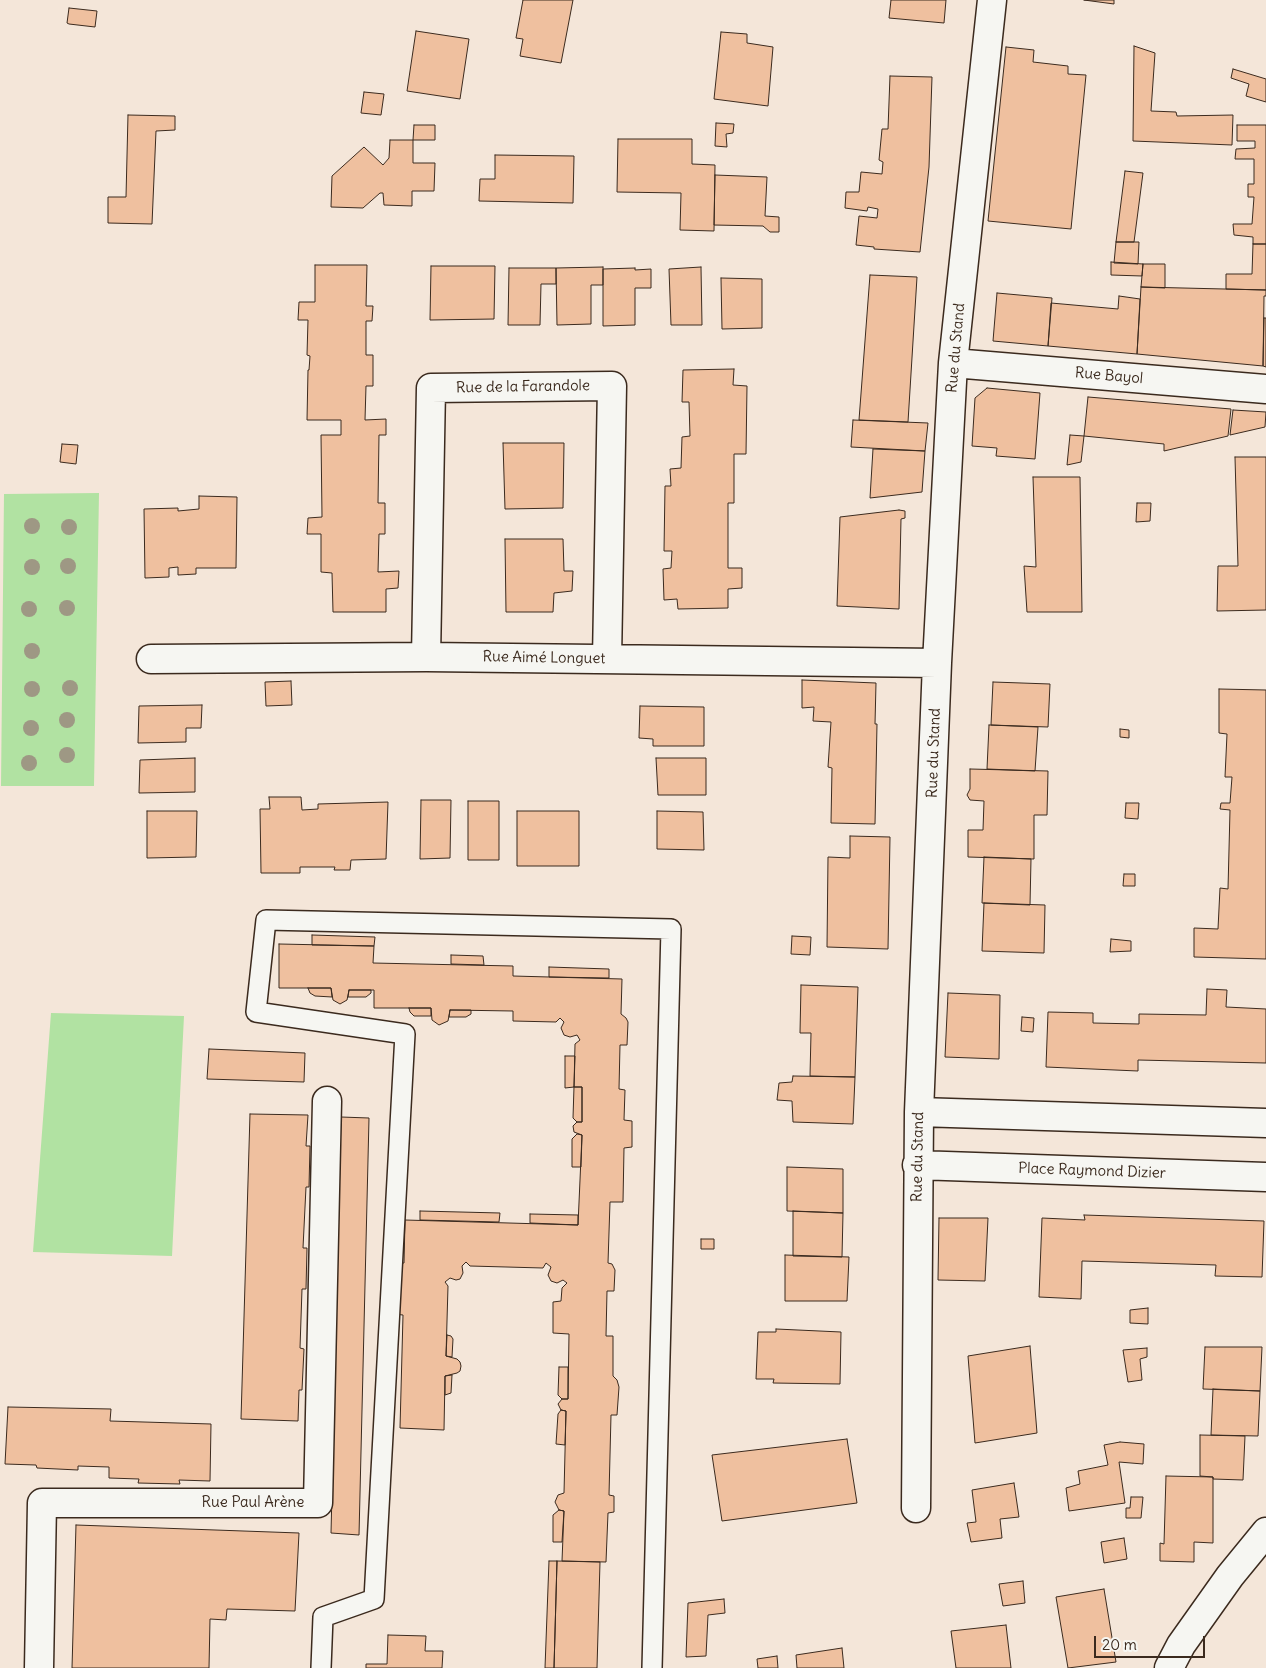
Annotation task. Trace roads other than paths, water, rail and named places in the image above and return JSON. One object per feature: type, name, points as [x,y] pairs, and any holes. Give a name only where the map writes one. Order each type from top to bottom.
[{"type":"street","name":"Rue du Stand","points":[[916,1508],[917,1166],[938,663],[953,363],[992,0]]},
{"type":"street","name":"Rue Bayol","points":[[953,363],[1266,389]]},
{"type":"street","name":"Rue de la Farandole","points":[[426,657],[430,388],[612,386],[607,659]]},
{"type":"street","name":"Rue Aimé Longuet","points":[[151,659],[426,657],[938,663]]},
{"type":"street","name":"Rue Paul Arène","points":[[39,1668],[42,1503],[318,1503],[327,1101]]},
{"type":"street","points":[[919,1112],[1266,1123]]},
{"type":"street","name":"Place Raymond Dizier","points":[[917,1166],[1266,1177]]},
{"type":"street","points":[[1169,1668],[1181,1645],[1224,1583],[1266,1532]]},
{"type":"lane","points":[[321,1668],[323,1618],[374,1599],[405,1034],[256,1012],[266,920],[671,929],[652,1668]]}]
